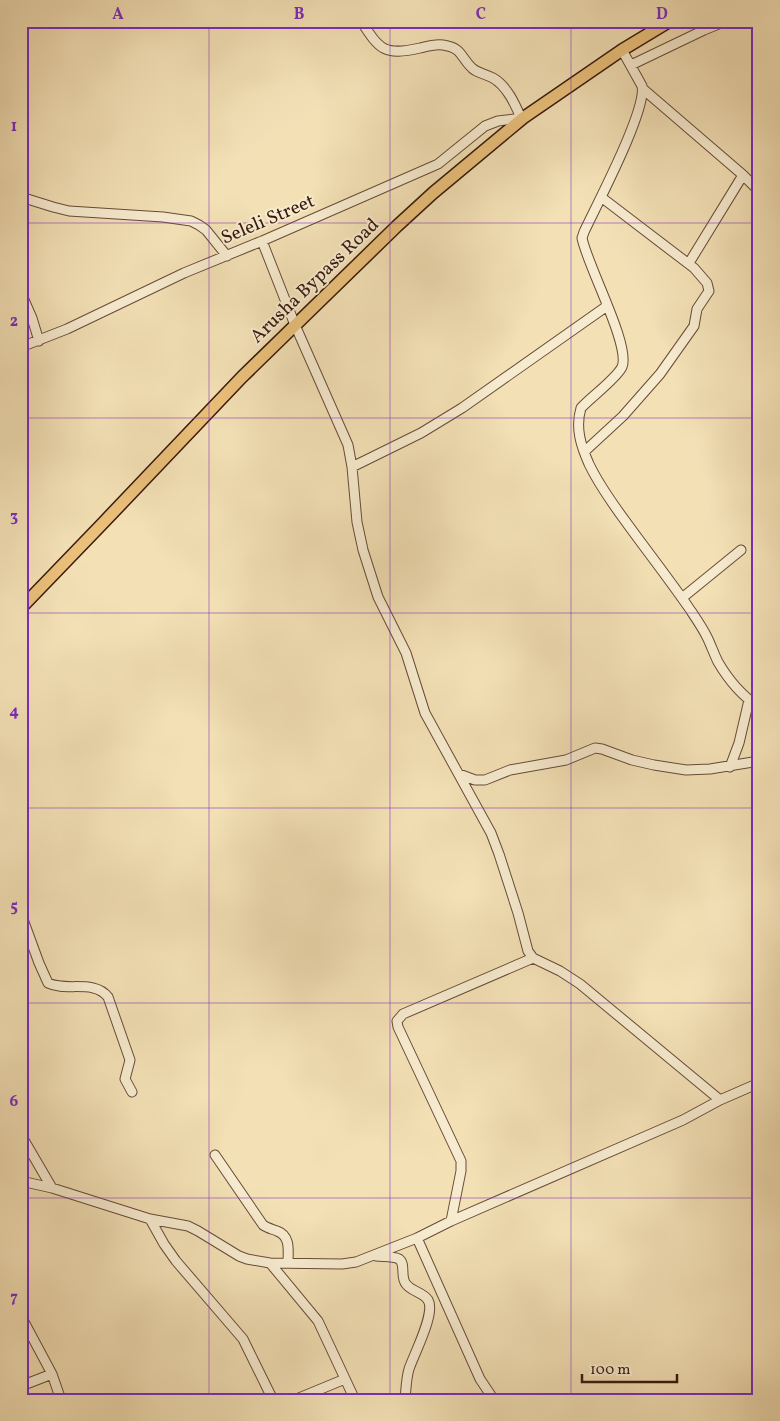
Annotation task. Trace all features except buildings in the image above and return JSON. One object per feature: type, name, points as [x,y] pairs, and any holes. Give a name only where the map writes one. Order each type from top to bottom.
[{"type":"main road","name":"Arusha Bypass Road","points":[[21,608],[104,524],[225,394],[396,226],[474,157],[522,118],[622,50],[670,21]]},
{"type":"street","points":[[361,21],[377,44],[386,50],[400,51],[436,44],[457,50],[473,69],[493,78],[504,87],[522,118]]},
{"type":"street","points":[[631,65],[679,41],[726,21]]},
{"type":"street","points":[[622,50],[643,89],[743,174],[759,191]]},
{"type":"street","points":[[643,89],[634,124],[582,238],[620,338],[623,362],[621,368],[581,408],[578,427],[584,452],[612,503],[682,598],[707,637],[722,669],[737,688],[759,707]]},
{"type":"street","name":"Seleli Street","points":[[21,347],[67,329],[184,273],[438,164],[490,123],[522,118]]},
{"type":"street","points":[[689,263],[743,174]]},
{"type":"street","points":[[21,197],[69,211],[163,217],[190,221],[206,230],[227,256]]},
{"type":"street","points":[[584,452],[623,416],[672,358],[694,326],[697,309],[708,294],[709,287],[701,275],[689,263],[601,197]]},
{"type":"street","points":[[262,241],[295,325],[348,444],[357,522],[363,550],[378,597],[406,653],[425,713],[491,832],[518,913],[525,944],[532,958],[580,984],[720,1100]]},
{"type":"street","points":[[21,294],[39,340]]},
{"type":"street","points":[[352,467],[421,434],[462,408],[607,306]]},
{"type":"street","points":[[682,598],[741,550]]},
{"type":"street","points":[[730,767],[740,743],[749,700]]},
{"type":"street","points":[[459,774],[475,780],[485,780],[510,770],[566,760],[598,748],[632,760],[675,769],[695,770],[730,767],[759,760]]},
{"type":"street","points":[[21,914],[48,983],[55,986],[88,987],[100,990],[108,997],[130,1060],[125,1079],[132,1092]]},
{"type":"street","points":[[451,1221],[461,1161],[398,1027],[397,1021],[403,1014],[532,958]]},
{"type":"street","points":[[21,1181],[52,1188],[150,1219],[188,1226],[247,1259],[270,1263],[342,1264],[356,1262],[417,1238],[451,1221],[683,1120],[759,1082]]},
{"type":"street","points":[[21,1135],[52,1188]]},
{"type":"street","points":[[215,1155],[263,1225],[281,1232],[285,1237],[288,1244],[288,1263]]},
{"type":"street","points":[[150,1219],[176,1261],[243,1339],[273,1400]]},
{"type":"street","points":[[417,1238],[480,1379],[494,1400]]},
{"type":"street","points":[[375,1255],[397,1258],[401,1261],[403,1265],[402,1276],[405,1282],[411,1288],[424,1295],[430,1302],[429,1316],[409,1370],[405,1400]]},
{"type":"street","points":[[270,1263],[318,1321],[355,1400]]},
{"type":"street","points":[[21,1316],[52,1374],[61,1400]]},
{"type":"street","points":[[21,1386],[52,1374]]},
{"type":"street","points":[[294,1400],[345,1379]]}]
